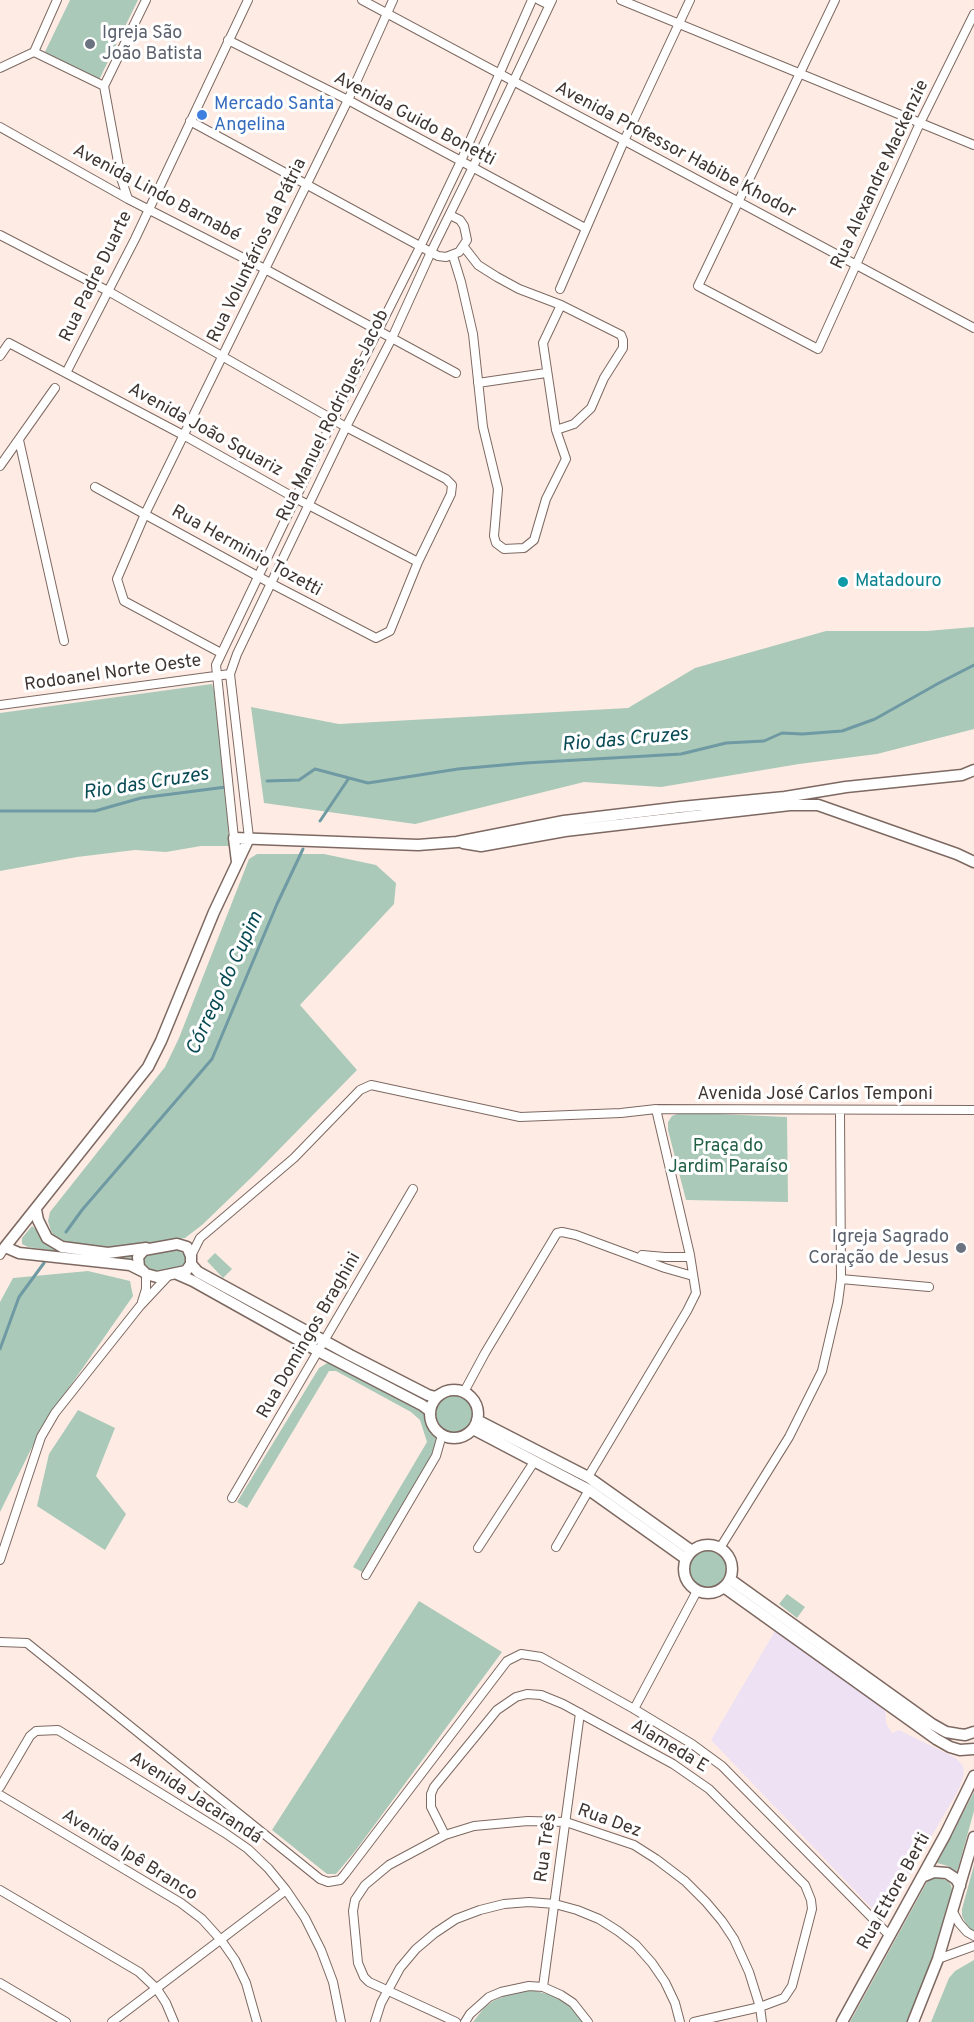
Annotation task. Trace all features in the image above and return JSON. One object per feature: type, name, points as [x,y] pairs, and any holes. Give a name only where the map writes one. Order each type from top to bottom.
[{"type":"street","points":[[0,68],[34,52],[57,0]]},
{"type":"street","points":[[128,199],[121,178],[104,86],[146,0]]},
{"type":"street","name":"Rua Padre Duarte","points":[[66,373],[248,0]]},
{"type":"street","name":"Avenida Professor Habibe Khodor","points":[[362,0],[498,75],[974,328]]},
{"type":"street","name":"Rua Voluntários da Pátria","points":[[221,653],[124,601],[117,579],[145,514],[348,100],[393,0]]},
{"type":"street","name":"Rua Manuel Rodrigues Jacob","points":[[237,862],[216,665],[295,498],[461,161],[532,0]]},
{"type":"street","points":[[539,0],[551,3]]},
{"type":"street","points":[[621,0],[974,145]]},
{"type":"street","points":[[560,289],[624,141],[690,0]]},
{"type":"street","points":[[739,202],[835,0]]},
{"type":"street","name":"Rua Manuel Rodrigues Jacob","points":[[3,1251],[148,1067],[186,986],[249,837],[230,674],[237,654],[346,427],[392,338],[551,3]]},
{"type":"street","name":"Rua Alexandre Mackenzie","points":[[739,202],[698,286],[818,349],[920,123],[974,15]]},
{"type":"street","name":"Avenida Guido Bonetti","points":[[228,40],[348,100],[585,228]]},
{"type":"street","points":[[34,52],[104,86]]},
{"type":"street","points":[[190,121],[438,256],[453,256],[464,247],[467,233],[464,226],[460,220],[450,215]]},
{"type":"street","name":"Avenida Lindo Barnabé","points":[[0,127],[128,199],[265,269],[456,373]]},
{"type":"street","points":[[0,236],[108,291],[333,420],[446,479],[452,484],[451,494],[418,562]]},
{"type":"street","points":[[464,247],[478,265],[497,277],[621,335],[624,344],[604,378],[591,408],[574,424],[556,430]]},
{"type":"street","points":[[453,256],[473,334],[483,427],[498,489],[494,536],[496,543],[504,549],[524,548],[534,540],[546,499],[566,459],[556,430],[543,343],[561,305]]},
{"type":"street","name":"Avenida João Squariz","points":[[0,356],[9,343],[418,562]]},
{"type":"street","points":[[478,383],[546,373]]},
{"type":"street","points":[[0,465],[55,388]]},
{"type":"street","points":[[19,440],[64,641]]},
{"type":"street","name":"Rua Herminio Tozetti","points":[[95,487],[376,638],[390,631],[418,562]]},
{"type":"street","name":"Rodoanel Norte Oeste","points":[[0,705],[230,674]]},
{"type":"street","points":[[234,838],[418,845],[456,842],[585,818],[785,797],[846,787],[962,775],[974,770]]},
{"type":"street","points":[[456,842],[481,846],[565,831],[790,805],[818,805],[974,862]]},
{"type":"street","name":"Avenida José Carlos Temponi","points":[[200,1238],[294,1158],[360,1090],[371,1085],[520,1117],[621,1113],[656,1109],[974,1110]]},
{"type":"street","points":[[588,1477],[696,1293],[656,1109]]},
{"type":"street","points":[[720,1548],[789,1437],[822,1371],[841,1279],[840,1111]]},
{"type":"street","name":"Rua Domingos Braghini","points":[[232,1498],[414,1189]]},
{"type":"street","points":[[36,1210],[46,1238],[62,1247],[108,1253],[177,1244],[200,1238]]},
{"type":"street","points":[[464,1392],[557,1233],[576,1235],[693,1276]]},
{"type":"street","points":[[3,1251],[130,1265],[157,1277],[186,1271],[200,1238]]},
{"type":"street","points":[[177,1244],[187,1247],[198,1272],[428,1395],[439,1395]]},
{"type":"street","points":[[140,1306],[146,1289],[144,1273],[139,1267],[138,1257],[147,1248]]},
{"type":"street","points":[[631,1254],[690,1257]]},
{"type":"street","points":[[0,1560],[41,1437],[55,1413],[140,1306],[173,1274]]},
{"type":"street","points":[[173,1274],[193,1281],[430,1411]]},
{"type":"street","points":[[841,1279],[929,1287]]},
{"type":"street","points":[[457,1389],[464,1392],[476,1404],[475,1424],[466,1435],[458,1438],[442,1435],[430,1420],[433,1402],[447,1390],[457,1389]]},
{"type":"street","points":[[475,1424],[588,1477],[689,1555]]},
{"type":"street","points":[[475,1424],[534,1462],[589,1490],[689,1555]]},
{"type":"street","points":[[366,1575],[436,1456],[442,1435]]},
{"type":"street","points":[[478,1548],[534,1462]]},
{"type":"street","points":[[556,1547],[589,1490]]},
{"type":"street","points":[[711,1545],[720,1548],[732,1562],[733,1571],[728,1584],[716,1593],[707,1594],[697,1591],[685,1577],[684,1568],[689,1555],[701,1546],[711,1545]]},
{"type":"street","points":[[728,1584],[932,1724],[946,1732],[965,1735],[974,1732]]},
{"type":"street","points":[[728,1584],[936,1738],[960,1750],[974,1749]]},
{"type":"street","points":[[634,1709],[697,1591]]},
{"type":"street","points":[[0,1642],[27,1643],[320,1879],[328,1882],[340,1880],[345,1874],[507,1661],[521,1654],[541,1657],[634,1709],[692,1744],[722,1766],[889,1935]]},
{"type":"street","name":"Alameda E","points":[[445,1834],[431,1807],[431,1794],[434,1787],[497,1710],[516,1697],[527,1694],[541,1695],[580,1713],[673,1764],[710,1789],[805,1885],[811,1900],[811,1917],[792,1986],[784,1998],[760,2007],[694,2022]]},
{"type":"street","name":"Rua Três","points":[[543,1987],[580,1713]]},
{"type":"street","name":"Avenida Jacarandá","points":[[0,1787],[30,1736],[36,1731],[63,1732],[225,1833],[248,1849],[286,1890],[305,1918],[321,1950],[333,1983],[341,2022]]},
{"type":"street","name":"Rua Ettore Berti","points":[[842,2022],[956,1814],[974,1776]]},
{"type":"street","name":"Avenida Ipê Branco","points":[[0,1795],[181,1903],[202,1919],[235,1960],[246,1983],[257,2022]]},
{"type":"street","name":"Rua Dez","points":[[387,1990],[369,1982],[364,1977],[358,1963],[353,1911],[355,1900],[365,1885],[390,1865],[445,1834],[500,1822],[566,1822],[634,1845],[685,1881],[706,1902],[734,1939],[749,1972],[760,2007],[762,2022]]},
{"type":"street","points":[[913,2022],[938,1959],[974,1837]]},
{"type":"street","points":[[922,1877],[934,1872],[947,1873],[956,1879],[960,1887]]},
{"type":"street","points":[[0,1890],[144,1976],[157,1989],[174,2022]]},
{"type":"street","points":[[112,2022],[286,1890]]},
{"type":"street","points":[[375,2022],[387,1990],[400,1968],[416,1949],[435,1933],[456,1919],[480,1910],[504,1904],[530,1902],[555,1904],[577,1910],[618,1931],[652,1963],[665,1982],[675,2003],[680,2022]]},
{"type":"street","points":[[952,1912],[967,1932],[974,1936]]},
{"type":"street","points":[[938,1959],[974,1946]]},
{"type":"street","points":[[0,1983],[66,2022]]},
{"type":"street","points":[[465,2022],[470,2014],[489,1997],[523,1987],[543,1987],[561,1995],[573,2003],[588,2022]]},
{"type":"street","points":[[387,1990],[456,2022]]},
{"type":"shaded area","points":[[775,1631],[884,1709],[886,1723],[892,1733],[899,1730],[956,1758],[963,1766],[964,1774],[959,1789],[883,1920],[711,1740]]},
{"type":"green space","points":[[70,0],[138,0],[99,80],[43,56]]},
{"type":"green space","points":[[974,627],[974,729],[877,754],[799,764],[661,787],[584,782],[415,824],[264,803],[251,707],[339,724],[628,708],[695,668],[826,631],[927,631]]},
{"type":"green space","points":[[212,684],[228,818],[229,846],[201,846],[166,852],[135,850],[77,857],[0,871],[0,713]]},
{"type":"green space","points":[[257,854],[324,854],[376,865],[396,883],[394,904],[300,1005],[357,1070],[256,1173],[202,1225],[185,1238],[149,1244],[106,1247],[65,1243],[55,1239],[48,1221],[50,1212],[165,1067],[179,1038],[249,859]]},
{"type":"green space","name":"Praça do Jardim Paraíso","points":[[677,1114],[787,1117],[788,1202],[686,1200],[668,1122],[672,1116]]},
{"type":"green space","points":[[32,1226],[46,1243],[57,1249],[136,1254],[134,1262],[28,1247],[22,1244],[22,1238]]},
{"type":"green space","points":[[176,1249],[186,1255],[185,1266],[156,1273],[143,1267],[142,1259],[145,1255]]},
{"type":"green space","points":[[215,1253],[232,1269],[223,1278],[207,1261]]},
{"type":"green space","points":[[88,1271],[130,1281],[133,1296],[43,1425],[0,1512],[0,1302],[13,1278]]},
{"type":"green space","points":[[329,1362],[423,1409],[429,1415],[437,1438],[436,1448],[362,1572],[353,1567],[427,1442],[420,1420],[411,1412],[336,1371],[329,1371],[247,1508],[237,1502],[319,1368]]},
{"type":"green space","points":[[454,1394],[462,1395],[468,1400],[473,1406],[473,1422],[468,1428],[462,1433],[454,1434],[446,1433],[440,1428],[435,1422],[434,1414],[435,1406],[440,1400],[446,1395]]},
{"type":"green space","points":[[78,1410],[115,1428],[96,1476],[126,1514],[105,1550],[37,1506],[49,1454]]},
{"type":"green space","points":[[708,1549],[716,1550],[722,1555],[727,1561],[727,1577],[722,1583],[716,1588],[708,1589],[700,1588],[694,1583],[689,1577],[688,1569],[689,1561],[694,1555],[700,1550]]},
{"type":"green space","points":[[787,1594],[805,1607],[797,1618],[779,1604]]},
{"type":"green space","points":[[419,1601],[502,1652],[356,1850],[336,1874],[327,1874],[272,1830]]},
{"type":"green space","points":[[974,1792],[974,1811],[957,1872],[937,1863]]},
{"type":"green space","points":[[974,1865],[974,1932],[968,1928],[962,1916],[962,1909]]},
{"type":"green space","points":[[935,1876],[948,1881],[953,1894],[932,1963],[907,2022],[850,2022],[927,1882]]},
{"type":"green space","points":[[974,1960],[974,2022],[931,2022],[949,1978],[955,1971]]},
{"type":"green space","points":[[525,1990],[558,1997],[568,2002],[586,2022],[473,2022],[493,2001]]},
{"type":"waterway","name":"Rio das Cruzes","points":[[267,781],[299,780],[315,769],[368,783],[458,769],[681,754],[726,743],[764,741],[782,733],[842,731],[875,719],[974,665]]},
{"type":"waterway","points":[[320,821],[349,778]]},
{"type":"waterway","name":"Rio das Cruzes","points":[[0,811],[95,811],[141,798],[226,787]]},
{"type":"waterway","name":"Córrego do Cupim","points":[[66,1232],[82,1210],[212,1059],[277,904],[303,849]]},
{"type":"waterway","name":"Córrego do Cupim","points":[[0,1349],[19,1297],[44,1263]]},
{"type":"place","name":"Igreja São João Batista","points":[[90,44]]},
{"type":"place","name":"Mercado Santa Angelina","points":[[202,115]]},
{"type":"place","name":"Matadouro","points":[[843,582]]},
{"type":"place","name":"Igreja Sagrado Coração de Jesus","points":[[961,1248]]}]
